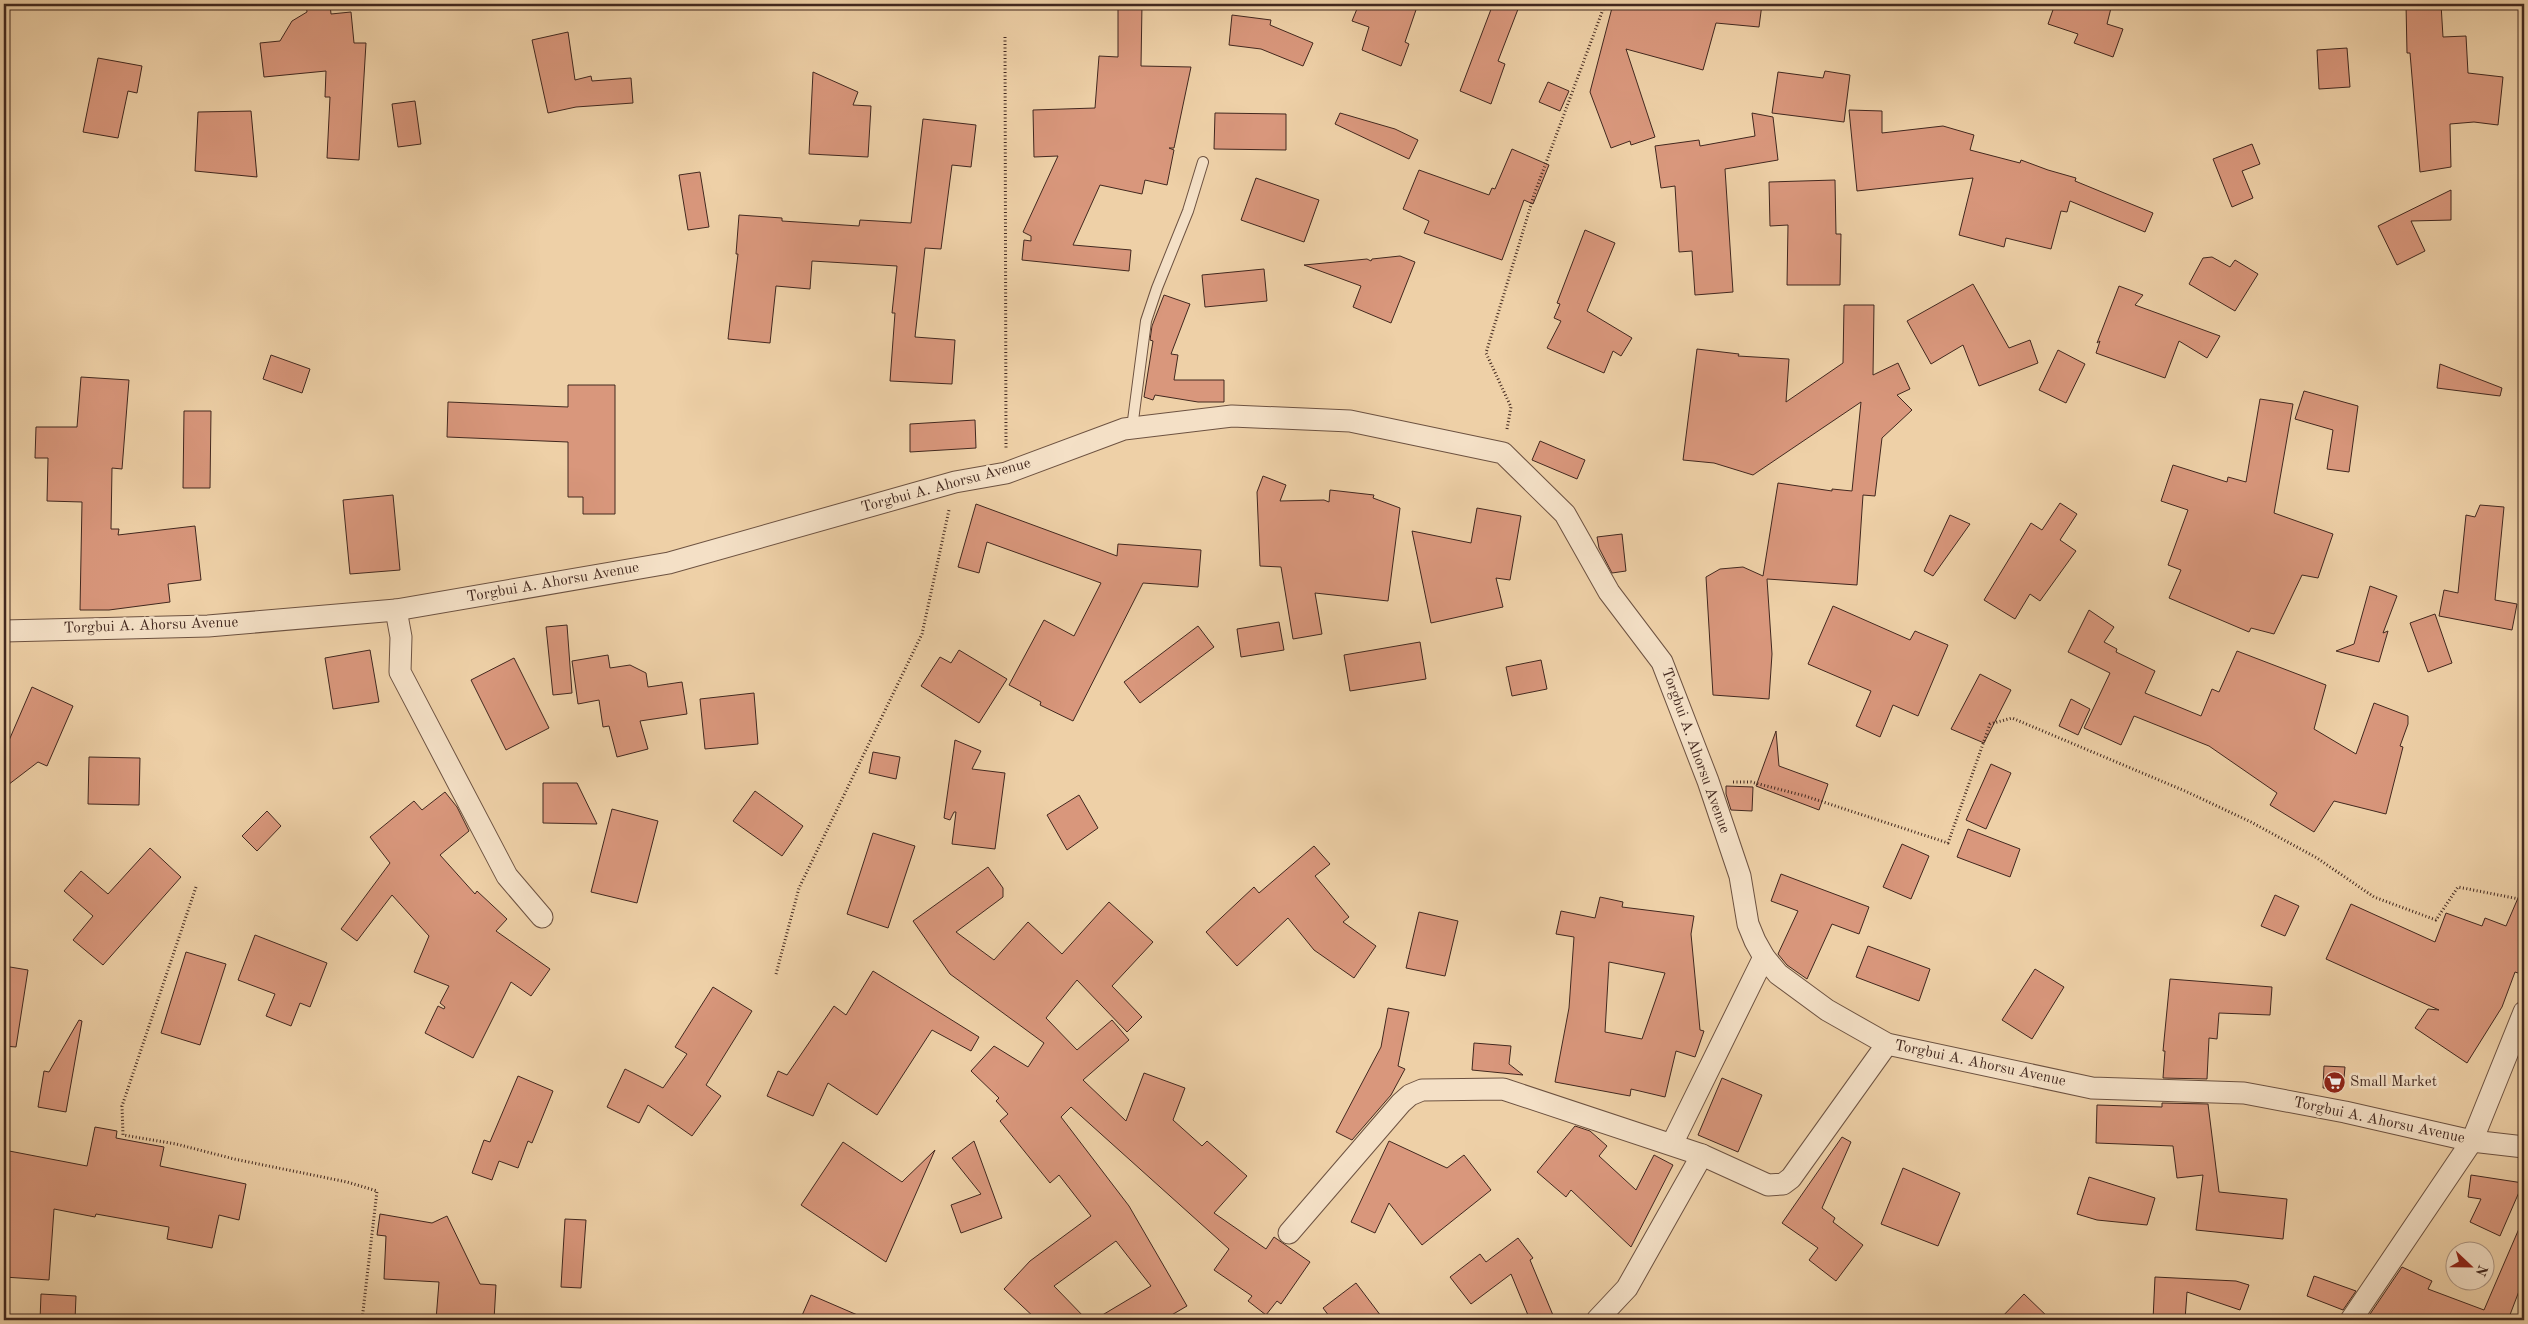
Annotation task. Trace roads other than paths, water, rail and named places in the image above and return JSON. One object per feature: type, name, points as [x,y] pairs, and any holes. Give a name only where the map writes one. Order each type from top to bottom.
[{"type":"street","name":"Torgbui A. Ahorsu Avenue","points":[[4,631],[208,626],[396,610],[669,563],[955,482],[1006,473],[1124,429],[1232,416],[1350,421],[1503,453],[1565,514],[1609,592],[1662,662],[1708,781],[1740,876],[1748,924],[1764,957],[1778,974],[1827,1010],[1887,1044],[2092,1088],[2244,1093],[2345,1112],[2472,1141],[2524,1147]]},
{"type":"street","points":[[396,610],[401,637],[400,672],[507,876],[542,917]]},
{"type":"street","points":[[1672,1144],[1764,957]]},
{"type":"street","points":[[2351,1320],[2472,1141],[2524,1012]]},
{"type":"street","points":[[1289,1232],[1401,1103],[1410,1095],[1422,1090],[1503,1089],[1672,1144],[1702,1155],[1768,1185],[1783,1184],[1791,1178],[1887,1044]]},
{"type":"street","points":[[1597,1320],[1627,1288],[1702,1155]]},
{"type":"lane","points":[[1132,428],[1146,321],[1157,288],[1188,212],[1203,162]]},
{"type":"place","name":"Small Market","points":[[2334,1082]]}]
